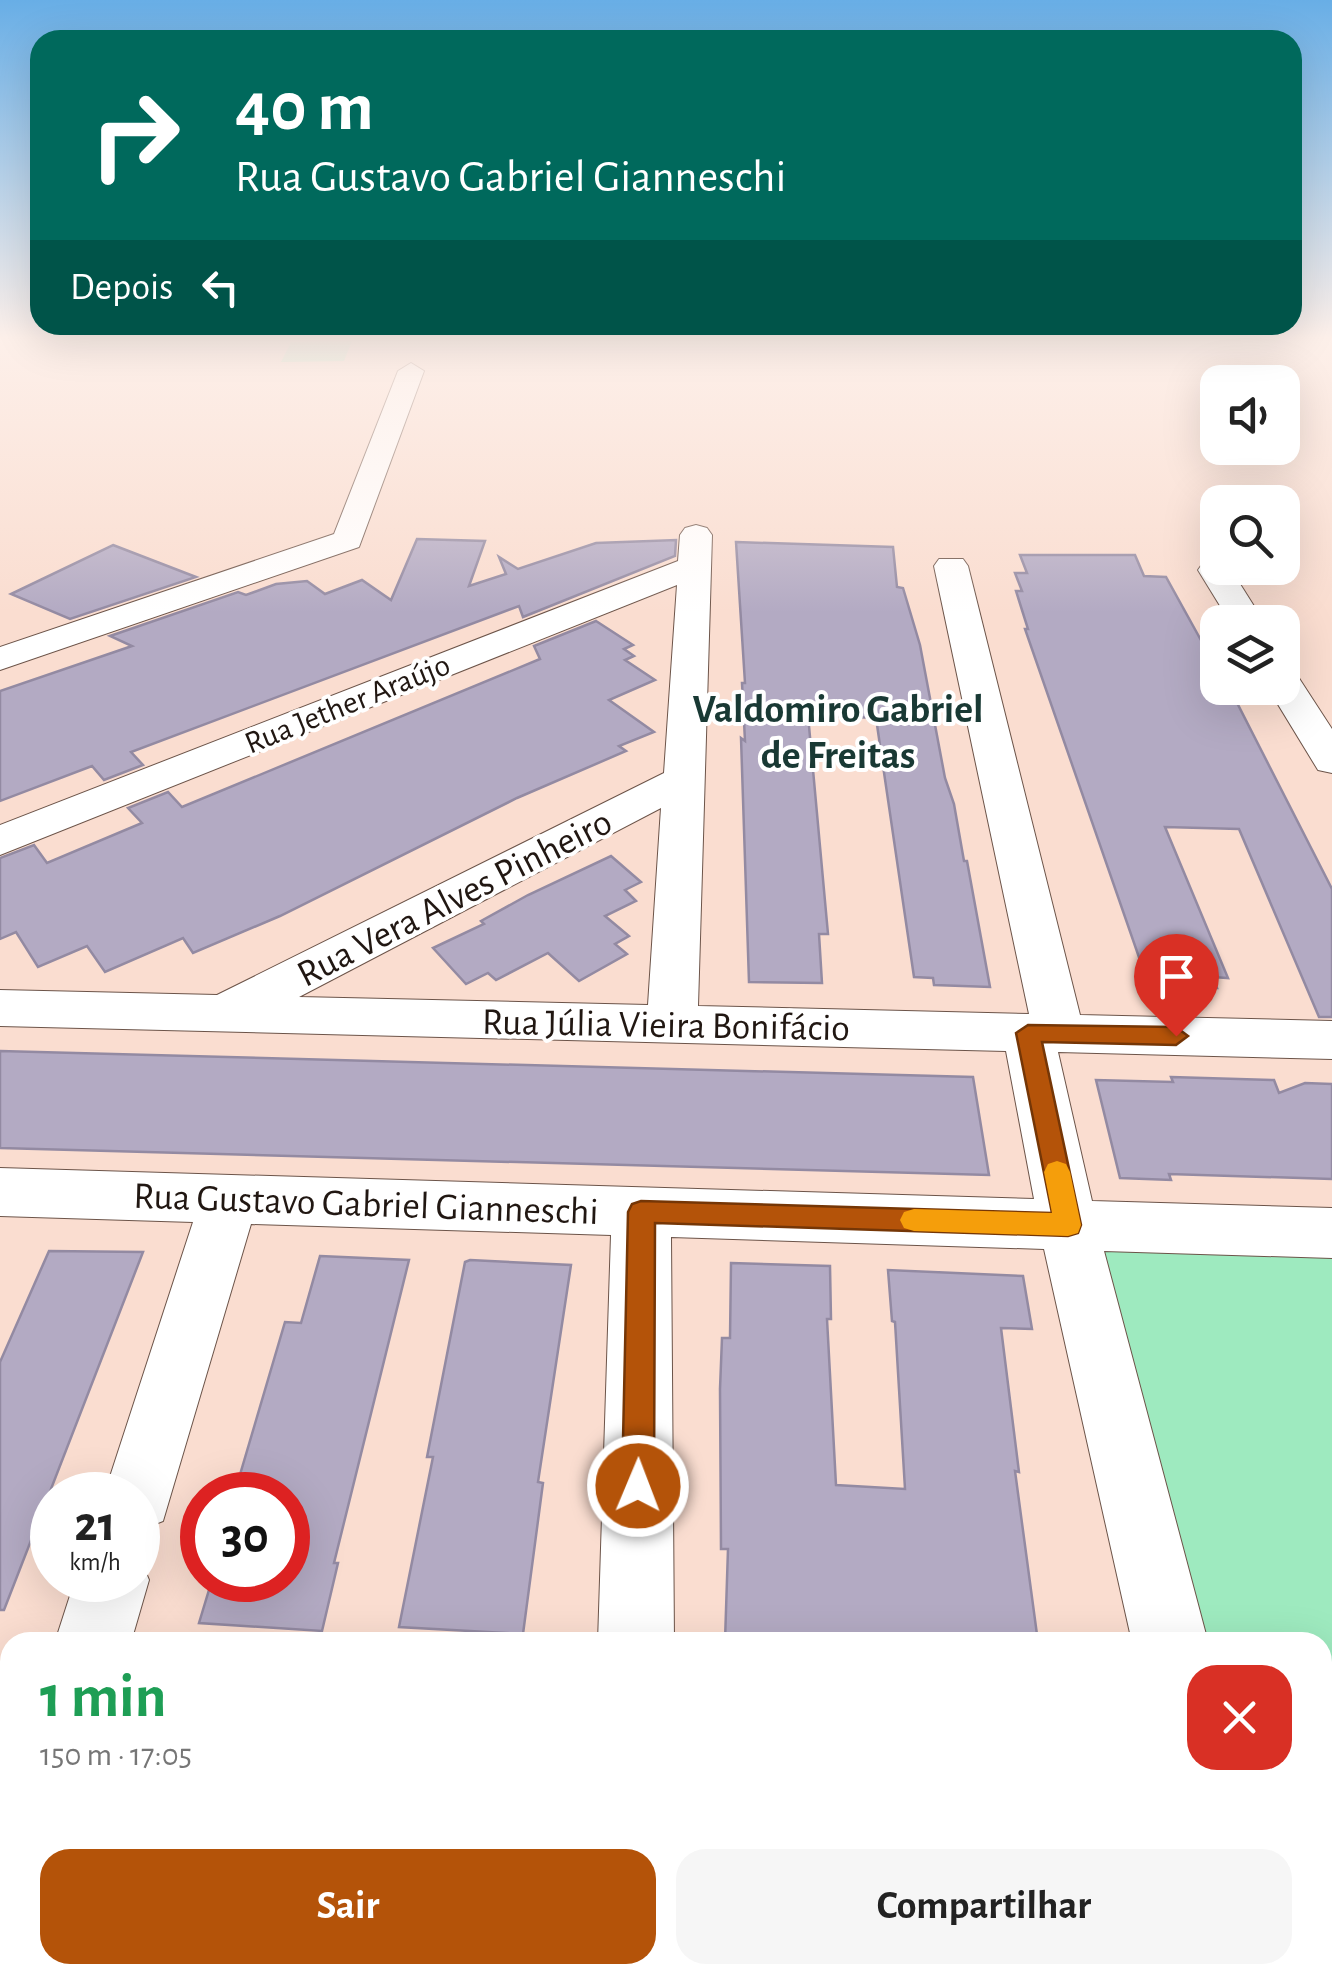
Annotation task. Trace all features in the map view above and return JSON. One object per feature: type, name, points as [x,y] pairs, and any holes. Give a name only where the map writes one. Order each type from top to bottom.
[{"type":"street","points":[[0,659],[348,540],[390,428]]},
{"type":"street","name":"Rua Jether Araújo","points":[[0,841],[695,551],[683,780]]},
{"type":"street","points":[[950,566],[1044,1033],[1068,1225],[1168,1632]]},
{"type":"street","points":[[1297,705],[1332,761]]},
{"type":"street","points":[[672,1024],[683,780]]},
{"type":"street","name":"Rua Vera Alves Pinheiro","points":[[224,1013],[683,780]]},
{"type":"street","name":"Rua Júlia Vieira Bonifácio","points":[[0,1008],[1332,1040]]},
{"type":"street","name":"Rua Gustavo Gabriel Gianneschi","points":[[0,1192],[1332,1234]]},
{"type":"street","points":[[146,1472],[229,1199]]},
{"type":"street","points":[[636,1632],[641,1212]]},
{"type":"street","points":[[95,1632],[105,1602]]},
{"type":"green space","points":[[1068,1225],[1332,1233],[1332,1632],[1168,1632]]},
{"type":"building","points":[[417,539],[485,541],[469,586],[506,574],[499,557],[518,569],[596,543],[676,540],[675,556],[523,617],[519,606],[131,752],[143,765],[104,780],[92,766],[0,801],[0,691],[132,646],[110,636],[238,592],[246,595],[276,584],[307,581],[325,594],[362,580],[391,600]]},
{"type":"building","points":[[736,542],[893,547],[897,587],[903,588],[920,645],[990,987],[934,985],[933,978],[914,977],[876,718],[808,715],[828,934],[819,934],[822,983],[749,982],[741,738],[745,741],[745,683]]},
{"type":"building","points":[[113,545],[196,577],[70,619],[11,594]]},
{"type":"building","points":[[1020,555],[1135,555],[1144,576],[1166,577],[1200,638],[1200,705],[1238,705],[1332,889],[1332,1017],[1319,1017],[1239,829],[1165,827],[1228,978],[1213,977],[1217,988],[1150,989],[1025,629],[1016,591],[1022,591],[1015,573],[1027,573]]},
{"type":"building","points":[[596,621],[633,645],[624,649],[634,656],[625,660],[655,680],[609,700],[654,732],[619,746],[626,751],[517,798],[280,916],[193,953],[183,938],[105,972],[87,946],[38,967],[16,932],[0,939],[0,858],[34,845],[47,863],[142,823],[128,808],[168,792],[182,807],[540,659],[534,646]]},
{"type":"building","points":[[611,856],[641,882],[625,890],[636,901],[605,916],[629,936],[615,944],[627,954],[579,981],[548,953],[496,980],[488,973],[466,984],[433,948],[484,924],[481,921],[528,895]]},
{"type":"building","points":[[0,1051],[973,1077],[989,1175],[0,1148]]},
{"type":"building","points":[[1171,1077],[1274,1080],[1279,1093],[1305,1083],[1332,1084],[1332,1179],[1169,1174],[1171,1180],[1120,1178],[1096,1080],[1173,1082]]},
{"type":"building","points":[[49,1251],[143,1252],[58,1472],[30,1472],[30,1543],[4,1610],[0,1610],[0,1362]]},
{"type":"building","points":[[320,1256],[409,1260],[334,1563],[338,1563],[322,1631],[199,1623],[205,1602],[310,1602],[310,1472],[241,1472],[285,1322],[301,1323]]},
{"type":"building","points":[[465,1262],[571,1265],[538,1482],[543,1483],[523,1632],[399,1627],[433,1457],[427,1457]]},
{"type":"building","points":[[731,1263],[830,1266],[831,1319],[827,1319],[836,1485],[905,1489],[888,1270],[1023,1276],[1032,1329],[1001,1328],[1037,1632],[725,1632],[728,1549],[721,1549],[720,1389],[722,1338],[730,1338]]},
{"type":"slow traffic","points":[[914,1220],[1068,1225],[1057,1172]]},
{"type":"district","name":"Valdomiro Gabriel de Freitas","points":[[838,731]]},
{"type":"route","points":[[638,1486],[641,1212],[1068,1225],[1028,1033],[1176,1036]]}]
